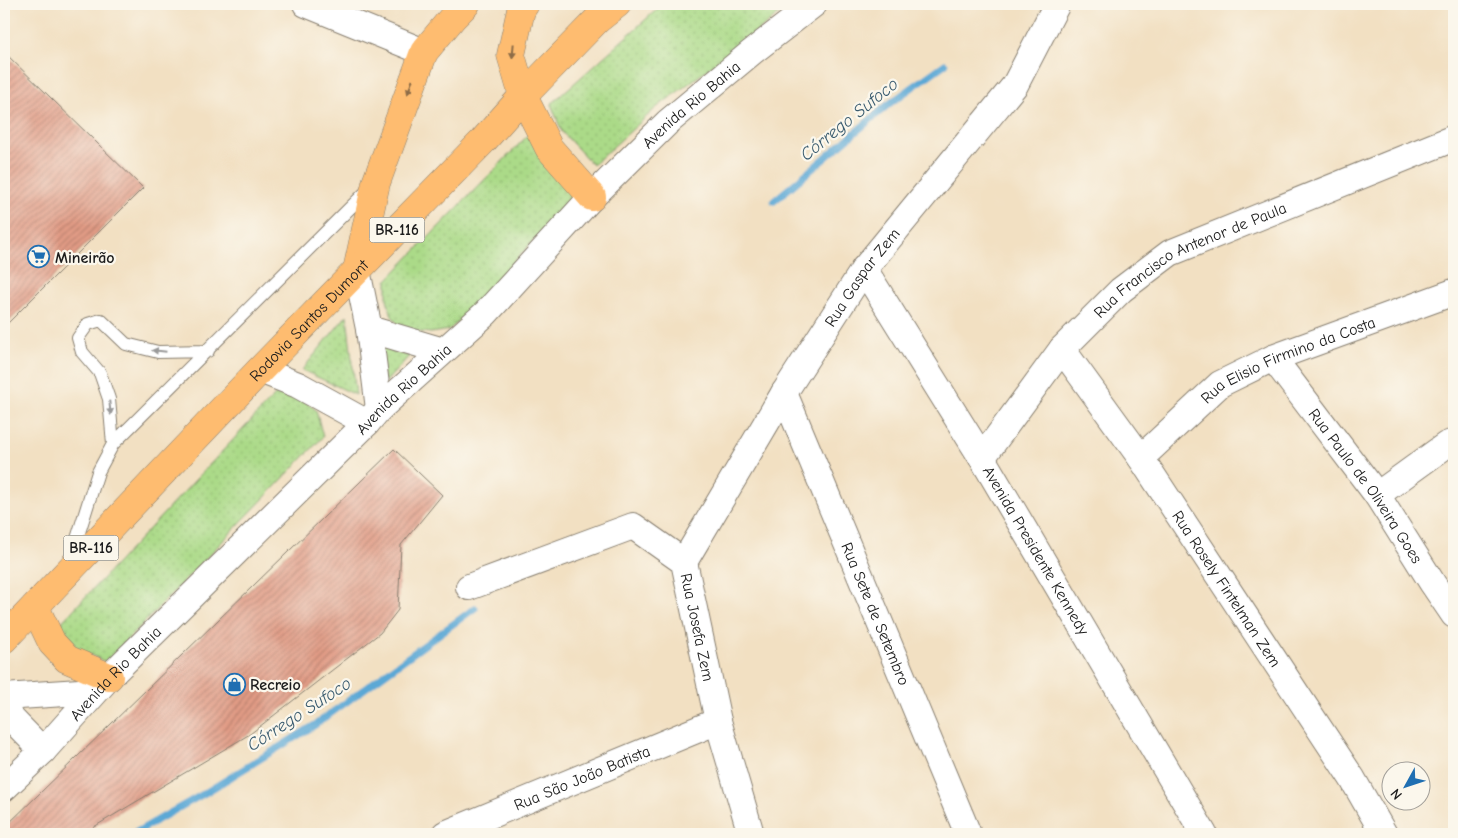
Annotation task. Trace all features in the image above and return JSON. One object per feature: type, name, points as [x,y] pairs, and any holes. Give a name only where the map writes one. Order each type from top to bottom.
[{"type":"highway","points":[[357,270],[376,183],[424,52],[466,4]]},
{"type":"highway","points":[[525,4],[521,10],[511,55],[523,96],[549,148],[592,197]]},
{"type":"highway","name":"Rodovia Santos Dumont","points":[[4,639],[260,370],[483,141],[523,96],[597,20],[617,4]]},
{"type":"highway","points":[[35,607],[52,643],[67,659],[102,684]]},
{"type":"street","points":[[306,4],[424,52]]},
{"type":"street","name":"Avenida Rio Bahia","points":[[4,788],[43,751],[102,684],[373,416],[486,313],[592,197],[668,122],[752,52],[814,4]]},
{"type":"street","name":"Rua Gaspar Zem","points":[[684,562],[784,393],[864,269],[1015,85],[1057,4]]},
{"type":"street","name":"Rua Francisco Antenor de Paula","points":[[982,458],[1062,349],[1121,290],[1170,253],[1454,138]]},
{"type":"street","name":"Avenida Presidente Kennedy","points":[[864,269],[982,458],[1204,834]]},
{"type":"street","points":[[260,370],[373,416],[369,329],[357,270]]},
{"type":"street","name":"Rua Elisio Firmino da Costa","points":[[1141,458],[1220,384],[1273,358],[1454,292]]},
{"type":"street","points":[[369,329],[443,351]]},
{"type":"street","name":"Rua Rosely Fintelman Zem","points":[[1062,349],[1141,458],[1352,778],[1384,834]]},
{"type":"street","name":"Rua Paulo de Oliveira Goes","points":[[1273,358],[1377,495],[1433,584],[1453,608]]},
{"type":"street","name":"Rua Sete de Setembro","points":[[784,393],[968,834]]},
{"type":"street","points":[[1377,495],[1446,445],[1454,442]]},
{"type":"street","name":"Rua Josefa Zem","points":[[469,587],[633,526],[684,562],[718,722],[751,834]]},
{"type":"street","points":[[4,697],[102,684]]},
{"type":"street","points":[[4,711],[43,751]]},
{"type":"street","name":"Rua São João Batista","points":[[445,834],[718,722]]},
{"type":"lane","points":[[66,575],[98,472],[114,444],[376,183]]},
{"type":"lane","points":[[114,444],[109,399],[100,373],[82,352],[78,338],[88,324],[101,320],[126,344],[158,352],[208,351]]},
{"type":"green space","points":[[663,4],[784,4],[781,12],[751,37],[656,108],[593,165],[562,132],[551,104]]},
{"type":"green space","points":[[531,132],[576,194],[471,309],[449,330],[431,333],[411,331],[399,326],[392,316],[387,299],[387,280]]},
{"type":"green space","points":[[347,315],[356,395],[302,370]]},
{"type":"green space","points":[[382,344],[395,352],[410,355],[384,384]]},
{"type":"green space","points":[[277,393],[302,399],[316,410],[323,437],[106,662],[66,644],[57,627]]},
{"type":"building","name":"Mineirão","points":[[4,52],[143,188],[4,327]]},
{"type":"building","name":"Recreio","points":[[394,449],[442,495],[401,545],[398,610],[380,633],[250,734],[82,834],[4,834],[4,828]]},
{"type":"waterway","name":"Córrego Sufoco","points":[[774,201],[889,104],[945,64]]},
{"type":"waterway","name":"Córrego Sufoco","points":[[133,834],[205,793],[315,725],[475,608]]},
{"type":"place","name":"Mineirão","points":[[39,257]]},
{"type":"place","name":"Recreio","points":[[234,684]]}]
